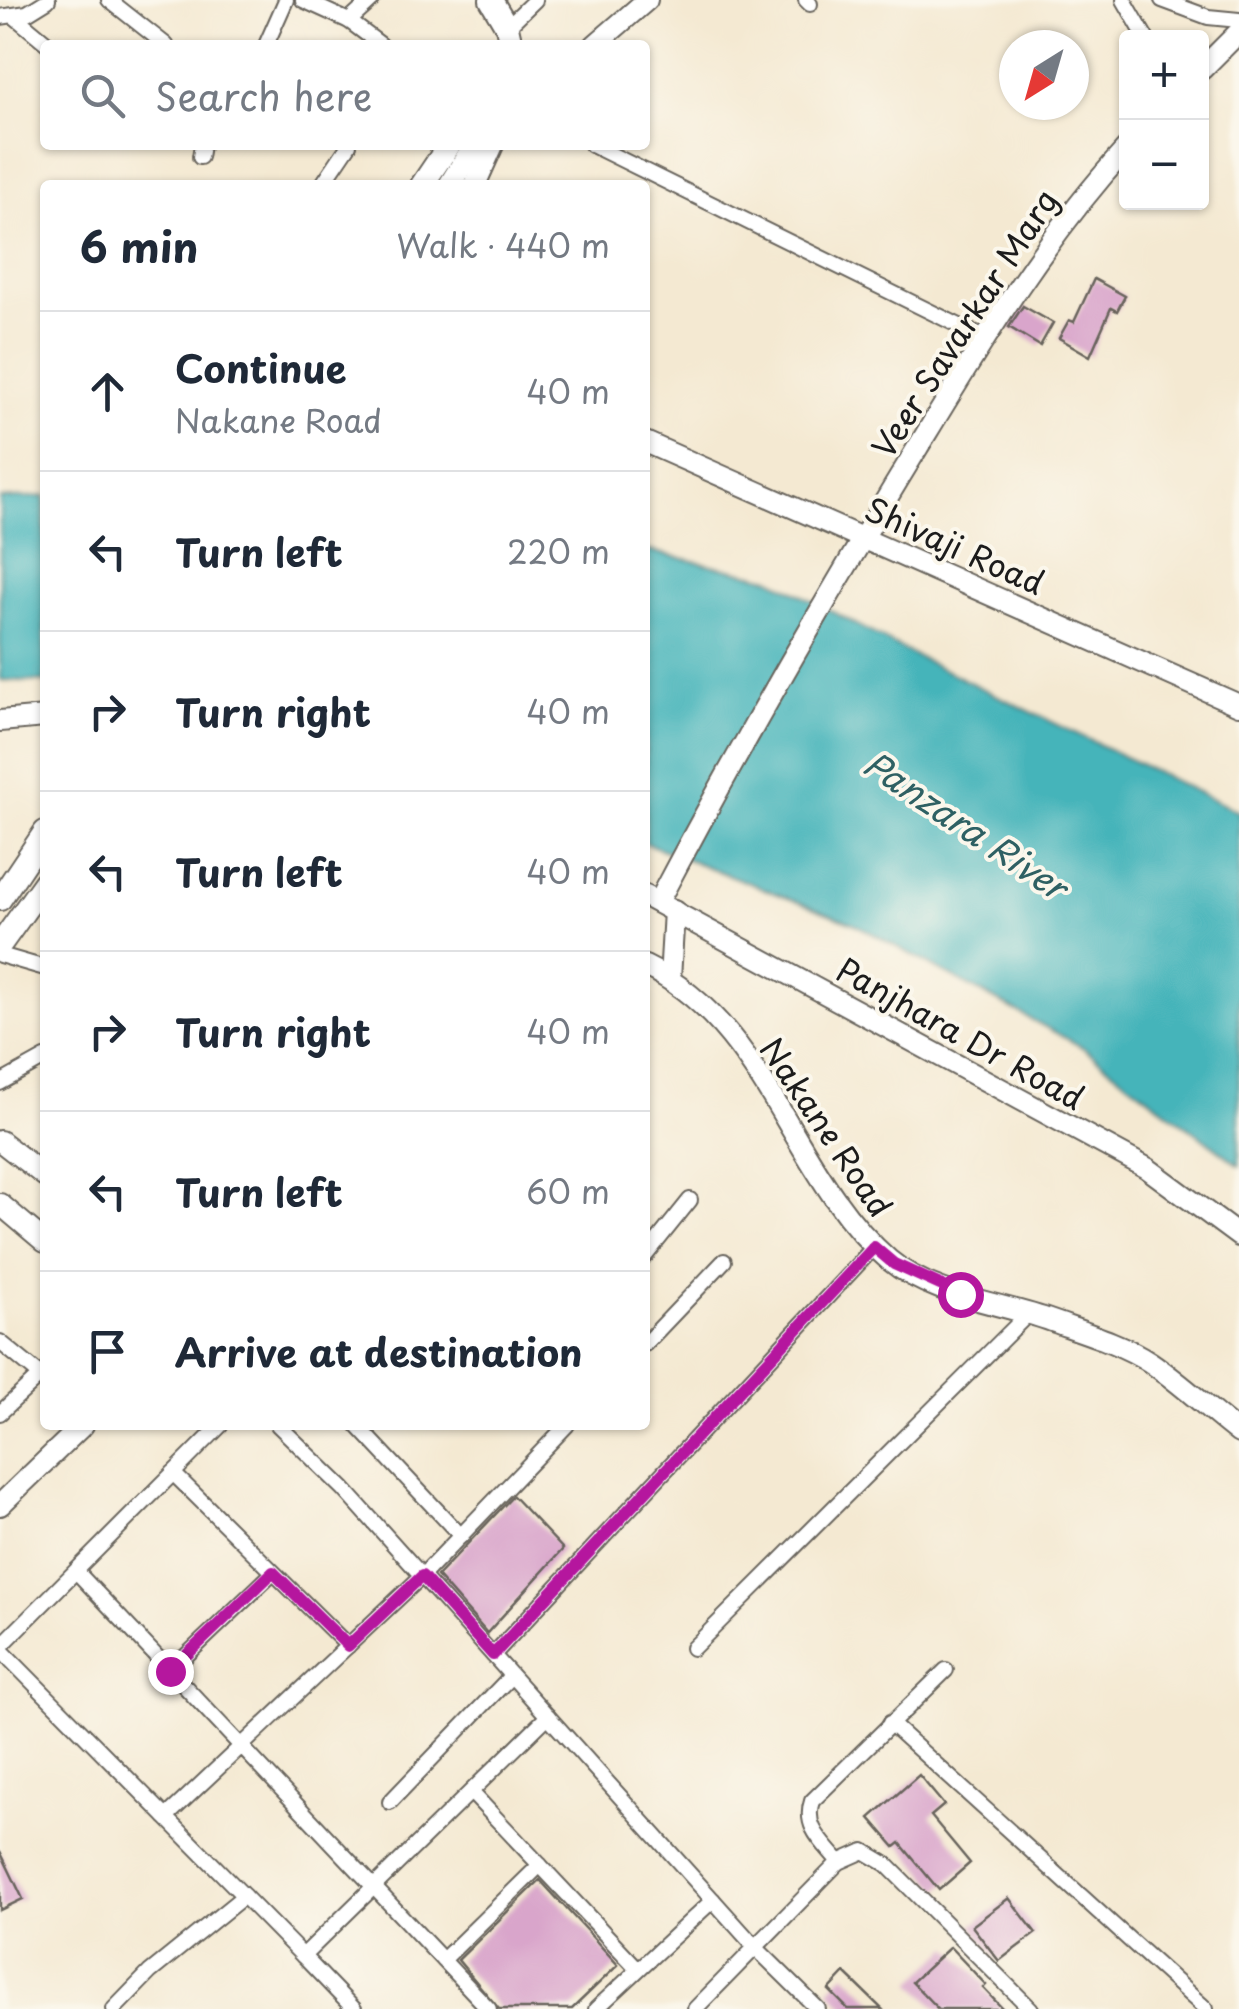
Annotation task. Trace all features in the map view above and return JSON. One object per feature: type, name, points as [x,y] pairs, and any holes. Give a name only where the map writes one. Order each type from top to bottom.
[{"type":"main road","points":[[491,0],[509,36]]},
{"type":"main road","points":[[425,180],[445,150]]},
{"type":"main road","points":[[453,180],[472,150]]},
{"type":"main road","points":[[0,900],[40,840]]},
{"type":"main road","points":[[0,946],[40,889]]},
{"type":"street","points":[[7,17],[48,0]]},
{"type":"street","points":[[109,0],[160,40]]},
{"type":"street","points":[[268,40],[286,0]]},
{"type":"street","points":[[304,0],[349,21],[374,40]]},
{"type":"street","points":[[349,21],[372,0]]},
{"type":"street","points":[[509,36],[535,0]]},
{"type":"street","points":[[601,40],[647,0]]},
{"type":"street","points":[[1124,0],[1141,30]]},
{"type":"street","points":[[1162,0],[1208,17],[1239,20]]},
{"type":"street","points":[[7,17],[42,40]]},
{"type":"street","points":[[1209,62],[1239,32]]},
{"type":"street","points":[[325,180],[346,150]]},
{"type":"street","points":[[477,180],[492,150]]},
{"type":"street","points":[[602,150],[984,338]]},
{"type":"street","name":"Veer Savarkar Marg","points":[[659,903],[862,536],[984,338],[1028,268],[1119,158]]},
{"type":"street","name":"Shivaji Road","points":[[650,444],[1239,705]]},
{"type":"street","points":[[0,721],[40,717]]},
{"type":"street","points":[[659,903],[670,978]]},
{"type":"street","name":"Panjhara Dr Road","points":[[659,903],[1146,1168],[1206,1208],[1239,1236]]},
{"type":"street","points":[[0,956],[40,967]]},
{"type":"street","name":"Nakane Road","points":[[650,968],[670,978],[706,1009],[776,1096],[830,1194],[874,1247],[894,1264],[927,1282],[1028,1314],[1146,1359],[1239,1433]]},
{"type":"street","points":[[0,1084],[40,1061]]},
{"type":"street","points":[[0,1141],[40,1172]]},
{"type":"street","points":[[650,1250],[690,1200]]},
{"type":"street","points":[[0,1204],[40,1238]]},
{"type":"street","points":[[493,1655],[874,1247]]},
{"type":"street","points":[[650,1339],[724,1261]]},
{"type":"street","points":[[693,1648],[1028,1314]]},
{"type":"street","points":[[0,1342],[40,1372]]},
{"type":"street","points":[[0,1413],[40,1375]]},
{"type":"street","points":[[0,1505],[78,1430]]},
{"type":"street","points":[[216,1430],[0,1648],[354,2009]]},
{"type":"street","points":[[283,1430],[344,1490],[756,1948],[818,2009]]},
{"type":"street","points":[[363,1430],[461,1536]]},
{"type":"street","points":[[166,1817],[422,1576],[562,1430]]},
{"type":"street","points":[[173,1474],[348,1646]]},
{"type":"street","points":[[76,1571],[489,2009]]},
{"type":"street","points":[[170,1671],[273,1572]]},
{"type":"street","points":[[839,1862],[811,1826],[812,1801],[946,1670]]},
{"type":"street","points":[[390,1802],[511,1676]]},
{"type":"street","points":[[303,1956],[548,1716]]},
{"type":"street","points":[[890,1723],[1206,2009]]},
{"type":"street","points":[[470,1792],[638,1969]]},
{"type":"street","points":[[695,2009],[854,1851],[875,1855],[1031,2009]]},
{"type":"street","points":[[443,1960],[540,1865]]},
{"type":"street","points":[[114,2009],[150,1972],[244,1896]]},
{"type":"street","points":[[596,2009],[713,1900]]},
{"type":"water","points":[[40,496],[40,682],[0,680],[0,499]]},
{"type":"water","name":"Panzara River","points":[[650,551],[770,578],[913,655],[1239,812],[1239,1165],[1082,1047],[853,923],[650,845]]},
{"type":"building","points":[[1094,279],[1125,296],[1117,311],[1111,308],[1090,356],[1059,338],[1069,320],[1074,322]]},
{"type":"building","points":[[1023,306],[1053,323],[1040,346],[1009,327]]},
{"type":"building","points":[[513,1496],[563,1549],[487,1633],[437,1576]]},
{"type":"building","points":[[919,1775],[944,1805],[931,1816],[970,1863],[939,1890],[900,1843],[895,1847],[870,1818]]},
{"type":"building","points":[[0,1851],[23,1899],[0,1910]]},
{"type":"building","points":[[540,1880],[618,1965],[572,2009],[499,2009],[458,1960]]},
{"type":"building","points":[[1009,1898],[1036,1933],[999,1961],[972,1926]]},
{"type":"building","points":[[950,1947],[1003,2009],[938,2009],[912,1982]]},
{"type":"building","points":[[845,1973],[882,2009],[848,2009],[829,1990]]},
{"type":"route","points":[[170,1671],[273,1572],[348,1646],[422,1576],[493,1655],[874,1247],[894,1264],[960,1294]]}]
